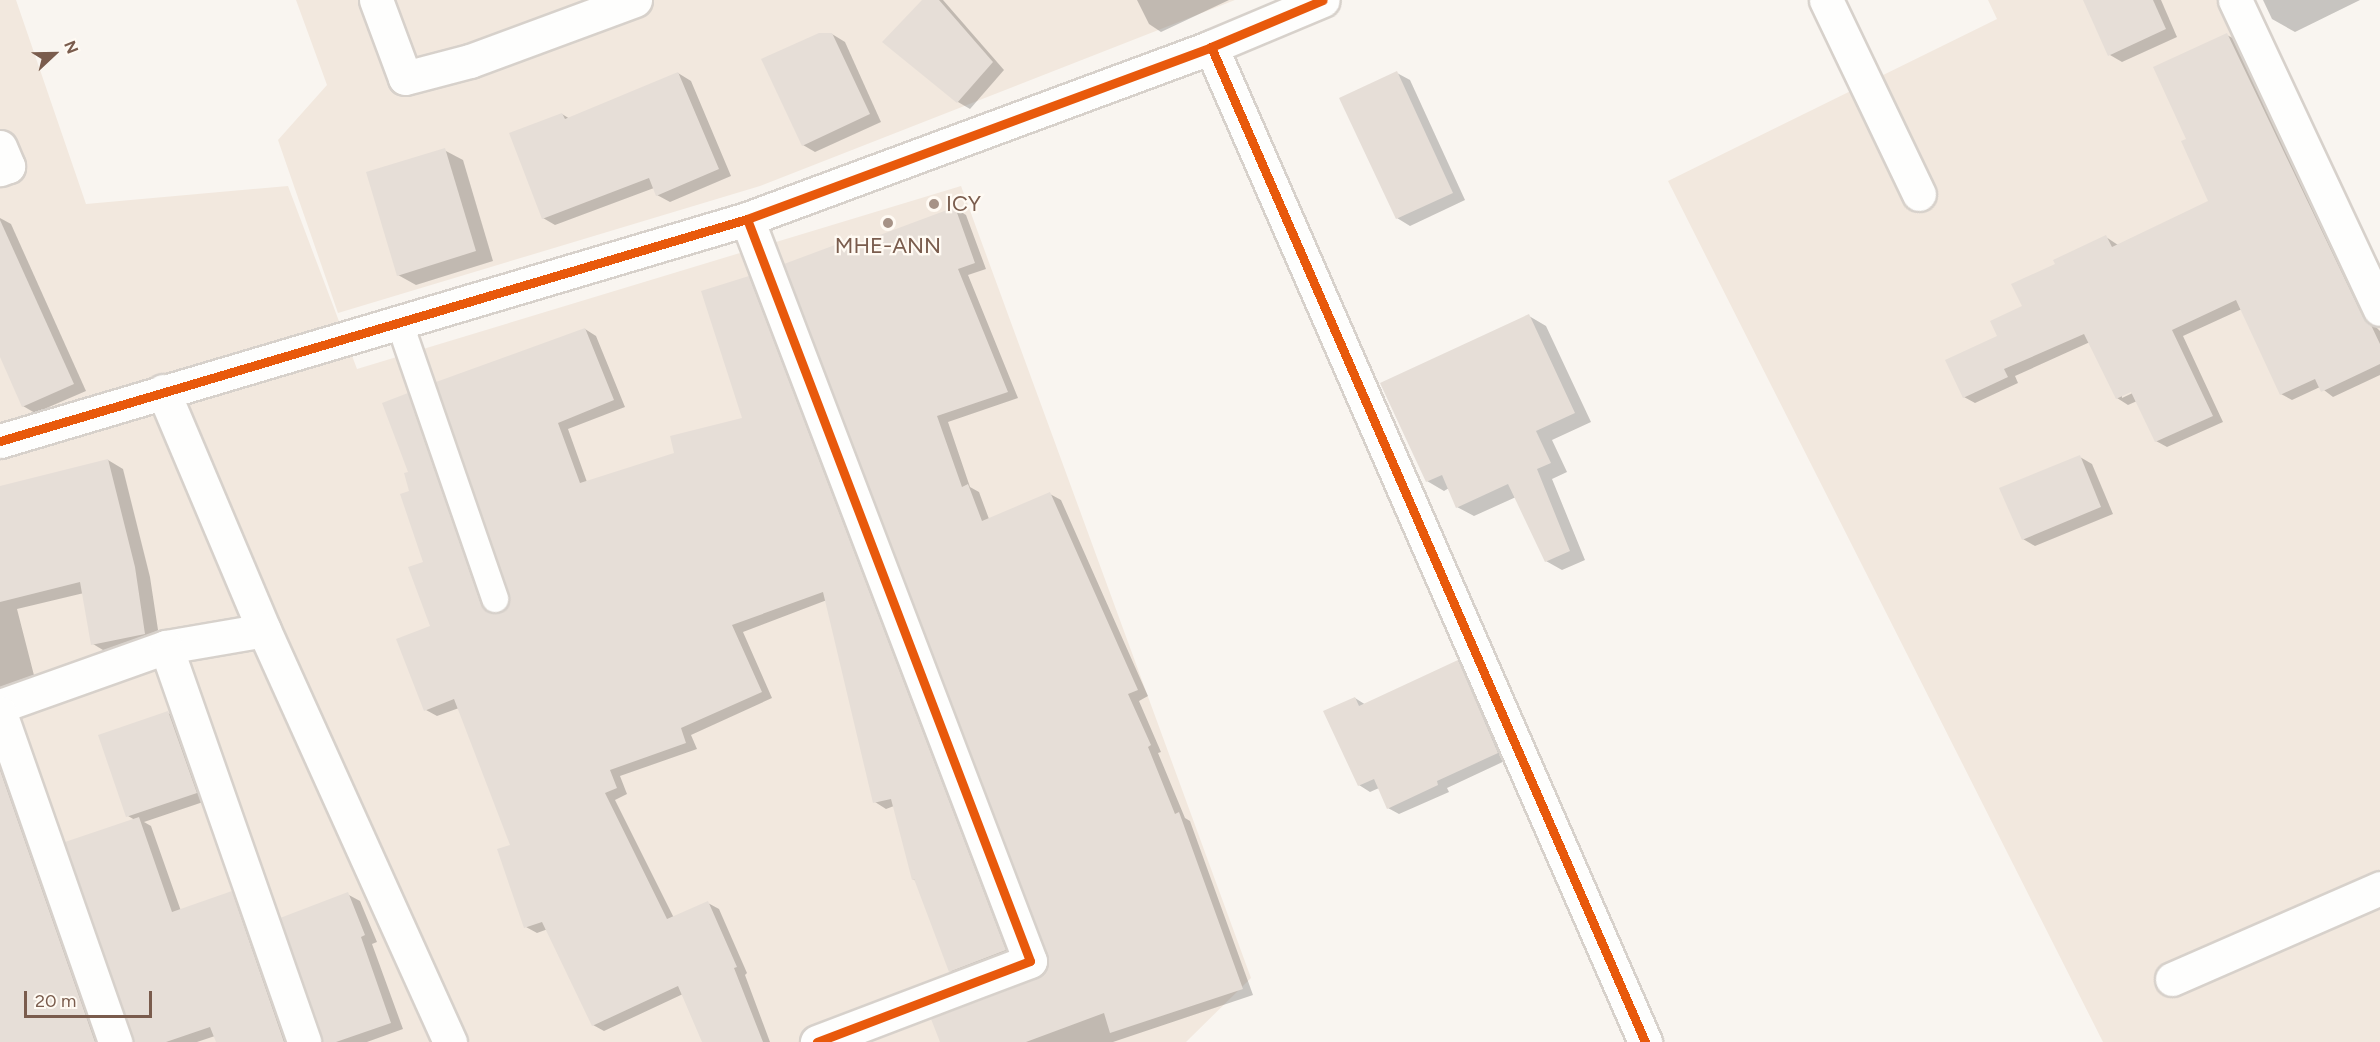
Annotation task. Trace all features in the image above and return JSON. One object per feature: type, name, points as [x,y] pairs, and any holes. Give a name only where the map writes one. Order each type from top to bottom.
[{"type":"street","points":[[376,0],[405,78],[470,61],[635,0]]},
{"type":"street","points":[[0,441],[747,219],[1211,47],[1323,0]]},
{"type":"street","points":[[1826,0],[1919,194]]},
{"type":"street","points":[[2235,0],[2380,309]]},
{"type":"street","points":[[1211,47],[1645,1042]]},
{"type":"street","points":[[0,147],[8,166],[0,169]]},
{"type":"street","points":[[747,219],[1030,961],[817,1042]]},
{"type":"street","points":[[163,391],[264,630],[450,1042]]},
{"type":"street","points":[[0,706],[166,647],[264,630]]},
{"type":"street","points":[[166,647],[304,1042]]},
{"type":"street","points":[[0,713],[115,1042]]},
{"type":"street","points":[[2172,979],[2380,888]]},
{"type":"lane","points":[[399,324],[495,599]]},
{"type":"shaded area","points":[[0,0],[16,0],[86,204],[288,186],[357,369],[961,186],[1251,978],[1186,1042],[0,1042]]},
{"type":"shaded area","points":[[296,0],[1235,0],[760,186],[338,313],[278,140],[327,85]]},
{"type":"shaded area","points":[[1988,0],[2244,0],[2380,288],[2380,1042],[2103,1042],[1668,181],[1997,19]]},
{"type":"building","points":[[922,0],[939,0],[993,62],[957,103],[882,42]]},
{"type":"building","points":[[2083,0],[2153,0],[2166,29],[2108,56]]},
{"type":"building","points":[[819,33],[832,33],[870,114],[802,146],[761,59]]},
{"type":"building","points":[[2227,33],[2363,317],[2371,325],[2380,344],[2380,364],[2321,392],[2315,379],[2280,395],[2236,300],[2172,330],[2213,416],[2155,442],[2131,392],[2116,399],[2084,334],[2004,369],[2008,377],[1963,398],[1945,360],[1997,336],[1990,321],[2022,306],[2011,284],[2055,264],[2053,260],[2106,235],[2112,247],[2208,201],[2181,141],[2186,139],[2153,67]]},
{"type":"building","points":[[1397,71],[1453,193],[1396,219],[1339,98]]},
{"type":"building","points":[[678,72],[719,169],[656,196],[649,178],[542,219],[509,133],[562,113],[565,119]]},
{"type":"building","points":[[445,148],[476,251],[397,276],[366,172]]},
{"type":"building","points":[[955,207],[975,263],[958,269],[1008,392],[937,416],[962,487],[968,484],[982,521],[1050,492],[1138,690],[1128,694],[1151,745],[1148,747],[1175,814],[1179,812],[1243,989],[1110,1033],[1104,1013],[1026,1042],[940,1042],[931,1019],[1037,979],[1045,972],[1048,955],[784,264],[843,242],[845,248]]},
{"type":"building","points":[[0,220],[74,384],[22,407],[0,357]]},
{"type":"building","points":[[749,276],[1006,950],[949,972],[914,879],[912,880],[891,799],[873,803],[823,592],[732,625],[762,692],[681,728],[686,743],[610,770],[617,788],[605,793],[667,919],[708,901],[737,967],[734,968],[763,1042],[702,1042],[678,986],[592,1026],[542,922],[524,928],[497,849],[510,845],[454,699],[424,711],[396,639],[430,626],[408,567],[423,562],[400,494],[409,491],[404,473],[408,472],[382,403],[408,393],[481,604],[492,614],[500,613],[510,602],[509,594],[436,382],[585,328],[614,400],[558,423],[580,483],[674,453],[670,436],[742,418],[701,291]]},
{"type":"building","points":[[1529,314],[1575,413],[1536,431],[1551,463],[1537,469],[1570,551],[1545,562],[1508,484],[1456,508],[1442,475],[1426,482],[1380,383]]},
{"type":"building","points":[[2080,455],[2101,507],[2022,540],[1999,488]]},
{"type":"building","points":[[108,459],[135,567],[145,634],[91,645],[80,582],[0,602],[0,486]]},
{"type":"building","points":[[1458,660],[1498,753],[1437,781],[1438,785],[1387,809],[1374,779],[1358,786],[1323,711],[1355,697],[1359,706]]},
{"type":"building","points":[[168,711],[197,793],[126,817],[98,735]]},
{"type":"building","points":[[0,770],[95,1042],[0,1042]]},
{"type":"building","points":[[139,817],[172,912],[232,891],[284,1042],[216,1042],[210,1027],[166,1042],[133,1042],[65,842]]},
{"type":"building","points":[[348,892],[365,935],[361,937],[391,1023],[336,1042],[322,1042],[280,918]]},
{"type":"cycle path","points":[[0,441],[747,219],[1211,47],[1323,0]]},
{"type":"cycle path","points":[[1211,47],[1645,1042]]},
{"type":"cycle path","points":[[747,219],[1030,961],[817,1042]]},
{"type":"place","name":"ICY","points":[[934,204]]},
{"type":"place","name":"MHE-ANN","points":[[888,223]]}]
